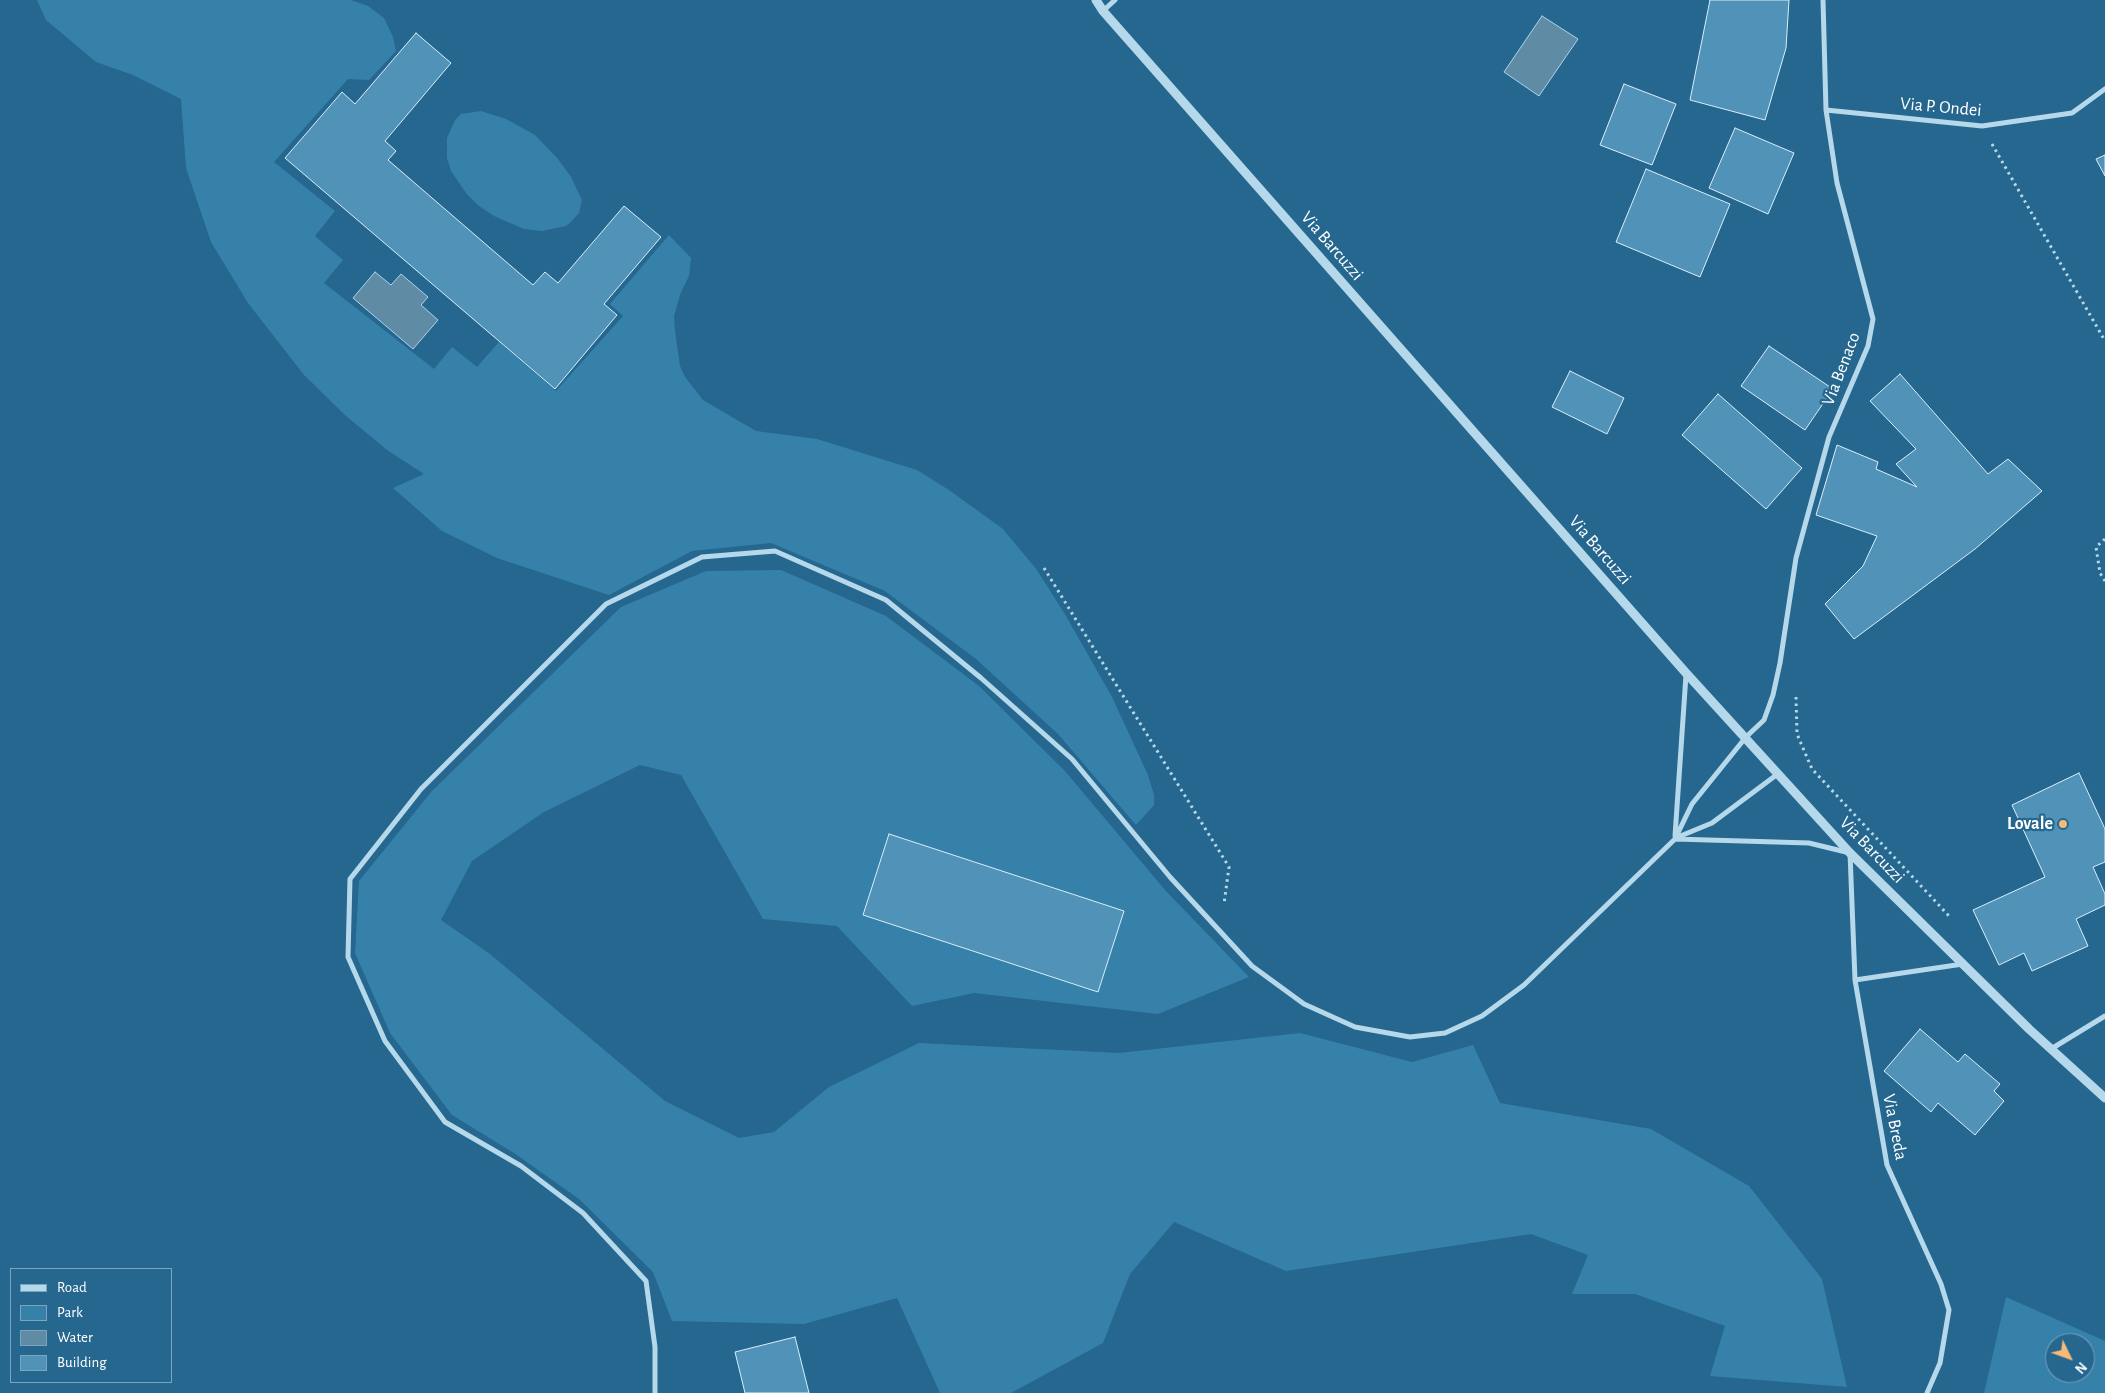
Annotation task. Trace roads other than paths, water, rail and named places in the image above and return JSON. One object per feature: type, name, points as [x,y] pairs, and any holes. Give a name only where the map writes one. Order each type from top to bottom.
[{"type":"street","name":"Via Barcuzzi","points":[[1096,0],[1103,12],[1686,673],[1850,853],[2051,1049],[2105,1098]]},
{"type":"street","points":[[1103,12],[1115,0]]},
{"type":"street","name":"Via Benaco","points":[[1675,839],[1692,804],[1746,737],[1764,720],[1773,695],[1780,663],[1796,558],[1829,437],[1868,346],[1873,320],[1837,183],[1826,110],[1823,0]]},
{"type":"street","name":"Via P. Ondei","points":[[1826,110],[1982,126],[2072,113],[2105,89]]},
{"type":"street","points":[[654,1393],[655,1347],[646,1281],[583,1213],[521,1166],[445,1122],[385,1041],[348,957],[350,878],[422,790],[606,604],[702,557],[775,552],[886,600],[982,678],[1072,759],[1170,877],[1220,929],[1252,966],[1304,1004],[1355,1027],[1410,1037],[1445,1033],[1482,1016],[1524,985],[1675,839],[1712,823],[1779,773]]},
{"type":"street","points":[[1675,839],[1686,673]]},
{"type":"street","points":[[1675,839],[1809,843],[1850,853]]},
{"type":"street","name":"Via Breda","points":[[1850,853],[1854,980],[1887,1165],[1941,1284],[1949,1310],[1940,1363],[1927,1393]]},
{"type":"street","points":[[1854,980],[1963,964]]},
{"type":"street","points":[[2051,1049],[2105,1016]]},
{"type":"water","points":[[1542,16],[1578,39],[1539,96],[1504,72]]},
{"type":"water","points":[[375,272],[391,285],[401,274],[428,297],[421,305],[438,320],[413,349],[353,298]]},
{"type":"place","name":"Lovale","points":[[2063,824]]}]
